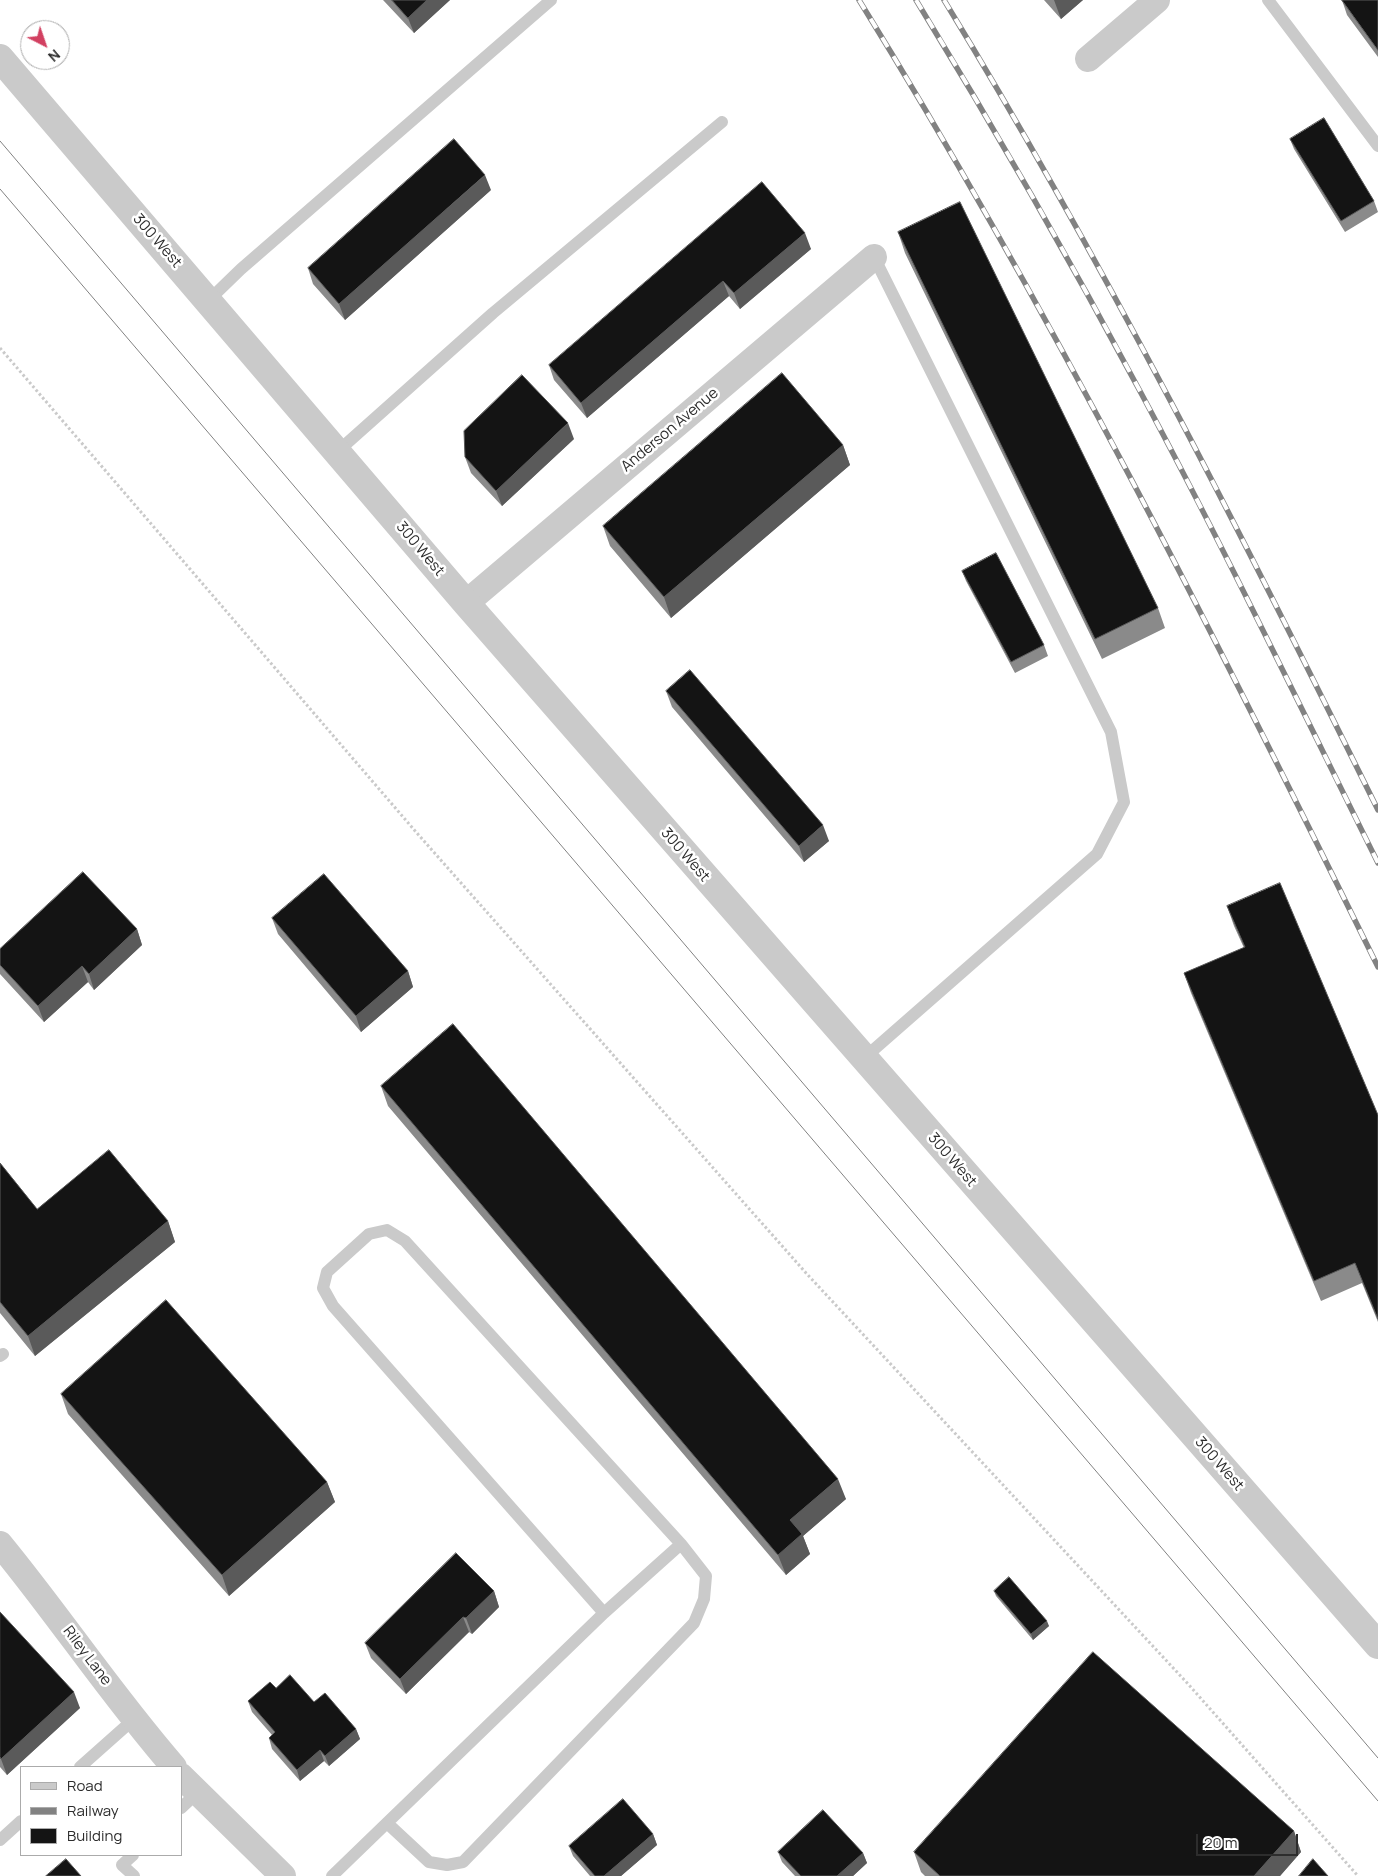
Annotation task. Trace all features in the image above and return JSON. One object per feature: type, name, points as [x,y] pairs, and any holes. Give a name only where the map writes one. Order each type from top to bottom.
[{"type":"street","points":[[1088,59],[1157,0]]},
{"type":"street","name":"300 West","points":[[0,58],[466,603],[863,1059],[1378,1645]]},
{"type":"street","name":"Anderson Avenue","points":[[466,603],[874,257]]},
{"type":"street","name":"Riley Lane","points":[[0,1544],[35,1587],[134,1719],[173,1766]]},
{"type":"street","points":[[186,1792],[273,1873]]},
{"type":"lane","points":[[208,301],[249,262],[551,0]]},
{"type":"lane","points":[[1268,0],[1378,146]]},
{"type":"lane","points":[[337,452],[493,313],[722,122]]},
{"type":"lane","points":[[863,1059],[1097,854],[1124,802],[1111,732],[874,257]]},
{"type":"lane","points":[[387,1823],[429,1862],[447,1865],[464,1862],[694,1622],[704,1599],[706,1576],[681,1544],[405,1241],[387,1230],[369,1234],[327,1272],[323,1288],[332,1306],[604,1613]]},
{"type":"lane","points":[[332,1876],[604,1613],[681,1544]]},
{"type":"lane","points":[[81,1766],[134,1719]]},
{"type":"lane","points":[[0,1840],[20,1822]]},
{"type":"lane","points":[[132,1856],[122,1865],[134,1876]]},
{"type":"path","points":[[0,348],[416,832],[799,1266],[1189,1685],[1358,1876]]},
{"type":"building","points":[[392,0],[427,0],[408,18]]},
{"type":"building","points":[[1342,0],[1378,0],[1378,50]]},
{"type":"building","points":[[1324,118],[1374,201],[1341,221],[1290,139]]},
{"type":"building","points":[[454,139],[485,175],[339,304],[308,268]]},
{"type":"building","points":[[762,182],[805,233],[734,293],[723,281],[581,403],[549,365]]},
{"type":"building","points":[[960,202],[1158,608],[1095,639],[898,232]]},
{"type":"building","points":[[782,373],[843,445],[664,597],[603,526]]},
{"type":"building","points":[[522,375],[568,423],[496,491],[465,457],[464,431]]},
{"type":"building","points":[[996,553],[1044,645],[1011,662],[962,571]]},
{"type":"building","points":[[690,670],[823,825],[799,846],[666,691]]},
{"type":"building","points":[[83,872],[137,929],[89,974],[82,966],[38,1006],[0,965],[0,949]]},
{"type":"building","points":[[324,874],[408,971],[356,1016],[272,918]]},
{"type":"building","points":[[1280,883],[1378,1115],[1378,1319],[1355,1263],[1314,1281],[1184,973],[1245,947],[1227,906]]},
{"type":"building","points":[[453,1024],[838,1479],[790,1520],[802,1534],[778,1555],[381,1086]]},
{"type":"building","points":[[109,1150],[168,1221],[28,1336],[0,1302],[0,1163],[37,1209]]},
{"type":"building","points":[[166,1300],[327,1482],[222,1575],[61,1394]]},
{"type":"building","points":[[456,1553],[494,1591],[466,1618],[463,1617],[400,1679],[365,1643]]},
{"type":"building","points":[[1009,1577],[1047,1621],[1031,1634],[994,1591]]},
{"type":"building","points":[[0,1612],[74,1692],[1,1759],[0,1757]]},
{"type":"building","points":[[1093,1652],[1294,1831],[1254,1876],[940,1876],[914,1852]]},
{"type":"building","points":[[290,1675],[314,1702],[325,1693],[356,1729],[325,1756],[320,1750],[297,1770],[269,1738],[275,1732],[248,1701],[270,1682],[276,1688]]},
{"type":"building","points":[[623,1799],[653,1834],[604,1876],[595,1876],[569,1846]]},
{"type":"building","points":[[823,1810],[863,1853],[837,1876],[801,1876],[778,1852]]},
{"type":"building","points":[[66,1859],[81,1876],[46,1876]]},
{"type":"building","points":[[1313,1859],[1328,1876],[1299,1876]]},
{"type":"tram line","points":[[0,141],[1378,1758]]},
{"type":"tram line","points":[[0,189],[1378,1801]]},
{"type":"railway","points":[[859,0],[999,236],[1130,477],[1256,721],[1378,967]]},
{"type":"railway","points":[[916,0],[1032,195],[1141,393],[1232,568],[1378,863]]},
{"type":"railway","points":[[944,0],[1060,198],[1116,299],[1223,502],[1378,810]]}]
